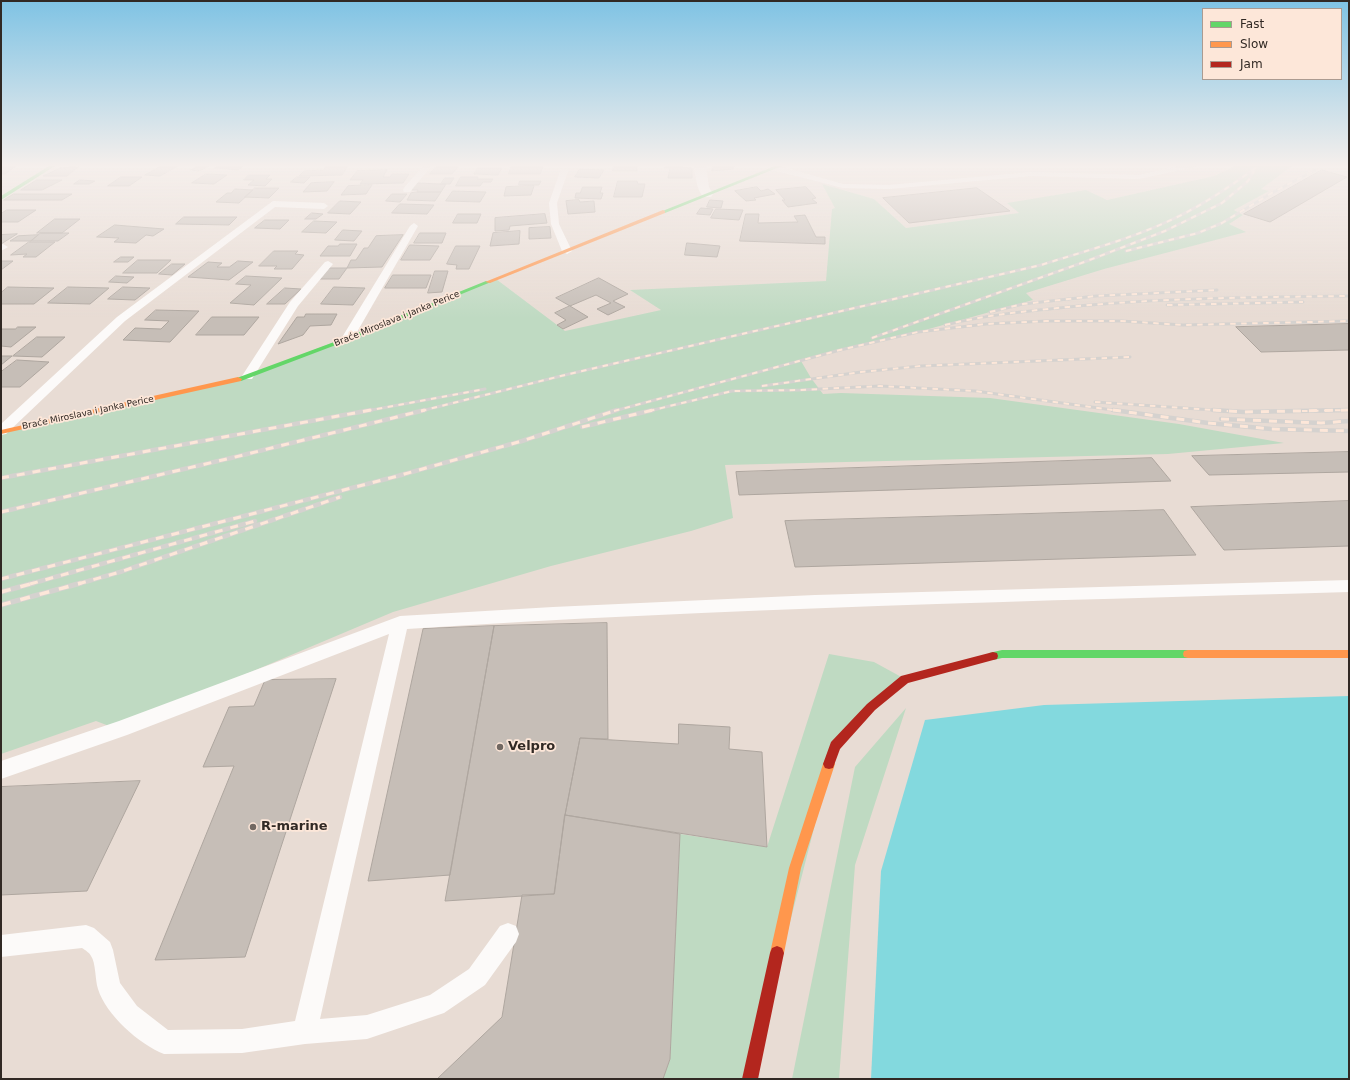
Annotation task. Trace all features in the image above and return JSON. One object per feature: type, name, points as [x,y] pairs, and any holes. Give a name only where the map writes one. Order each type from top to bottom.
[{"type":"main road","name":"Braće Miroslava i Janka Perice","points":[[1,431],[234,381],[347,339],[651,216]]},
{"type":"main road","points":[[750,1079],[795,868],[835,746],[871,707],[905,679],[1002,654],[1349,654]]},
{"type":"lane","points":[[1,431],[121,319],[257,216]]},
{"type":"lane","points":[[554,216],[555,224],[567,251]]},
{"type":"lane","points":[[347,339],[414,226]]},
{"type":"lane","points":[[248,376],[294,304],[328,264]]},
{"type":"lane","points":[[1,770],[120,729],[400,623],[553,613],[815,601],[1349,586]]},
{"type":"lane","points":[[305,1032],[400,623]]},
{"type":"lane","points":[[1,946],[86,936],[102,950],[109,988],[128,1015],[164,1042],[242,1041],[305,1032],[367,1027],[436,1005],[477,977],[508,934]]},
{"type":"green space","points":[[831,216],[893,216],[906,228],[993,216],[1241,216],[1229,224],[1246,232],[1104,269],[1026,293],[1033,300],[918,332],[840,350],[801,361],[823,394],[841,393],[990,398],[1179,424],[1284,443],[1168,454],[725,465],[733,518],[691,531],[551,566],[393,612],[213,688],[109,726],[96,721],[1,754],[1,432],[234,381],[496,279],[565,331],[661,310],[630,290],[826,281]]},
{"type":"green space","points":[[829,654],[874,662],[905,679],[835,746],[750,1079],[663,1079],[670,1059],[680,834],[767,847]]},
{"type":"green space","points":[[906,708],[855,865],[839,1079],[792,1079],[855,767]]},
{"type":"water","points":[[1349,696],[1349,1079],[871,1079],[881,871],[925,720],[1044,705]]},
{"type":"building","points":[[1,216],[26,216],[18,222],[1,222]]},
{"type":"building","points":[[308,216],[320,216],[316,219],[305,219]]},
{"type":"building","points":[[457,216],[480,216],[477,223],[453,223]]},
{"type":"building","points":[[546,216],[547,223],[510,226],[509,230],[495,231],[495,218]]},
{"type":"building","points":[[712,216],[740,216],[739,220],[711,218]]},
{"type":"building","points":[[745,216],[759,216],[758,223],[798,222],[794,216],[806,216],[816,237],[825,237],[825,244],[740,241]]},
{"type":"building","points":[[902,216],[965,216],[909,223]]},
{"type":"building","points":[[1252,216],[1280,216],[1270,222]]},
{"type":"building","points":[[184,217],[237,217],[229,225],[176,224]]},
{"type":"building","points":[[55,219],[80,219],[62,233],[37,233]]},
{"type":"building","points":[[265,220],[289,220],[280,229],[255,228]]},
{"type":"building","points":[[314,221],[337,222],[326,233],[302,232]]},
{"type":"building","points":[[115,225],[164,229],[153,236],[146,235],[136,243],[114,242],[119,238],[97,237]]},
{"type":"building","points":[[550,227],[551,238],[529,239],[529,228]]},
{"type":"building","points":[[343,230],[362,231],[354,241],[335,240]]},
{"type":"building","points":[[520,231],[519,244],[490,246],[493,233]]},
{"type":"building","points":[[41,233],[69,233],[58,241],[31,241]]},
{"type":"building","points":[[420,233],[446,233],[442,243],[414,243]]},
{"type":"building","points":[[17,234],[1,244],[1,235]]},
{"type":"building","points":[[38,235],[31,241],[10,241],[18,236]]},
{"type":"building","points":[[403,235],[382,267],[347,268],[351,260],[356,260],[364,248],[368,248],[376,236]]},
{"type":"building","points":[[29,242],[55,242],[36,257],[23,257],[27,254],[11,255]]},
{"type":"building","points":[[687,243],[720,246],[717,257],[685,255]]},
{"type":"building","points":[[340,244],[357,244],[350,256],[320,256],[328,246],[338,246]]},
{"type":"building","points":[[410,245],[439,246],[430,260],[401,260]]},
{"type":"building","points":[[456,246],[480,246],[469,269],[456,269],[457,265],[447,264]]},
{"type":"building","points":[[274,251],[298,251],[295,254],[304,255],[292,269],[274,269],[277,266],[259,266]]},
{"type":"building","points":[[121,257],[134,257],[128,262],[114,262]]},
{"type":"building","points":[[138,260],[171,260],[157,273],[123,273]]},
{"type":"building","points":[[1,261],[13,261],[1,270]]},
{"type":"building","points":[[238,261],[253,262],[229,280],[188,277],[208,262],[222,263],[217,267],[229,267]]},
{"type":"building","points":[[172,264],[185,264],[172,275],[159,274]]},
{"type":"building","points":[[329,268],[347,268],[339,279],[320,279]]},
{"type":"building","points":[[435,271],[448,271],[442,292],[428,293]]},
{"type":"building","points":[[393,275],[431,275],[426,288],[385,288]]},
{"type":"building","points":[[116,276],[134,277],[127,283],[109,282]]},
{"type":"building","points":[[246,276],[282,278],[254,305],[230,303],[251,285],[236,284]]},
{"type":"building","points":[[599,278],[628,294],[613,301],[625,307],[608,315],[597,309],[611,303],[596,295],[570,306],[556,298]]},
{"type":"building","points":[[8,287],[54,288],[34,304],[1,304],[1,293]]},
{"type":"building","points":[[68,287],[109,288],[90,304],[48,303]]},
{"type":"building","points":[[123,287],[150,288],[135,300],[108,299]]},
{"type":"building","points":[[334,287],[365,288],[353,305],[321,304]]},
{"type":"building","points":[[285,288],[301,289],[285,304],[267,304]]},
{"type":"building","points":[[570,306],[588,317],[563,329],[557,325],[566,320],[555,313]]},
{"type":"building","points":[[156,310],[199,311],[170,342],[123,340],[135,328],[161,329],[169,321],[145,320]]},
{"type":"building","points":[[306,314],[337,314],[331,325],[310,326],[303,335],[278,344],[297,317],[304,317]]},
{"type":"building","points":[[212,317],[259,317],[244,335],[196,335]]},
{"type":"building","points":[[1349,324],[1349,350],[1261,352],[1236,327]]},
{"type":"building","points":[[18,327],[36,327],[11,347],[1,346],[1,329],[15,329]]},
{"type":"building","points":[[37,337],[65,337],[42,357],[13,356]]},
{"type":"building","points":[[1,356],[12,356],[1,365]]},
{"type":"building","points":[[17,360],[49,362],[20,387],[1,387],[1,372]]},
{"type":"building","points":[[1349,452],[1349,472],[1209,475],[1192,456]]},
{"type":"building","points":[[1152,458],[1171,481],[739,495],[736,472]]},
{"type":"building","points":[[1349,501],[1349,546],[1224,550],[1191,507]]},
{"type":"building","points":[[1164,510],[1196,555],[795,567],[785,521]]},
{"type":"building","points":[[607,623],[608,739],[580,738],[565,815],[554,894],[445,901],[494,626]]},
{"type":"building","points":[[494,626],[450,875],[368,881],[423,629]]},
{"type":"building","points":[[336,679],[245,957],[155,960],[234,766],[203,767],[229,707],[254,706],[265,680]]},
{"type":"building","points":[[679,724],[730,727],[729,749],[762,752],[767,847],[565,815],[580,738],[678,744]]},
{"type":"building","points":[[140,781],[87,891],[1,895],[1,787]]},
{"type":"building","points":[[565,815],[680,834],[670,1059],[663,1079],[437,1079],[502,1017],[522,895],[554,894]]},
{"type":"railway","points":[[425,410],[569,374],[1041,265],[1124,239],[1178,216]]},
{"type":"railway","points":[[872,338],[1087,261],[1165,231],[1195,216]]},
{"type":"railway","points":[[1126,251],[1198,233],[1222,223],[1233,216]]},
{"type":"railway","points":[[990,312],[1023,304],[1096,296],[1217,290]]},
{"type":"railway","points":[[945,325],[1006,314],[1103,304],[1208,298],[1349,296]]},
{"type":"railway","points":[[1167,305],[1303,302]]},
{"type":"railway","points":[[614,411],[840,350],[918,332],[986,324],[1046,321],[1121,321],[1183,325],[1349,321]]},
{"type":"railway","points":[[762,386],[861,372],[921,366],[1130,357]]},
{"type":"railway","points":[[649,411],[732,391],[800,390],[880,386],[975,391],[1120,411]]},
{"type":"railway","points":[[366,411],[485,389]]},
{"type":"railway","points":[[1095,402],[1218,410]]},
{"type":"railway","points":[[1,478],[371,410]]},
{"type":"railway","points":[[1,512],[231,458],[425,410]]},
{"type":"railway","points":[[421,411],[425,410]]},
{"type":"railway","points":[[1,579],[394,477],[522,441],[617,410]]},
{"type":"railway","points":[[582,427],[653,410]]},
{"type":"railway","points":[[1113,410],[1208,423],[1271,429],[1349,431]]},
{"type":"railway","points":[[1213,410],[1218,410]]},
{"type":"railway","points":[[1218,410],[1244,412],[1349,410],[1302,411]]},
{"type":"railway","points":[[1218,410],[1228,411]]},
{"type":"railway","points":[[1221,419],[1321,423],[1349,421]]},
{"type":"railway","points":[[78,584],[120,572],[340,497]]},
{"type":"railway","points":[[30,584],[255,521]]},
{"type":"railway","points":[[1,592],[34,583]]},
{"type":"railway","points":[[1,605],[81,583]]},
{"type":"traffic: fast","points":[[238,379],[347,339],[488,282]]},
{"type":"traffic: fast","points":[[993,656],[1002,654],[1188,654]]},
{"type":"traffic: slow","points":[[488,282],[652,216]]},
{"type":"traffic: slow","points":[[1,432],[238,379]]},
{"type":"traffic: slow","points":[[1188,654],[1349,654]]},
{"type":"traffic: slow","points":[[777,953],[795,868],[829,764]]},
{"type":"traffic: jam","points":[[829,764],[835,746],[871,707],[905,679],[993,656]]},
{"type":"traffic: jam","points":[[750,1079],[777,953]]},
{"type":"place","name":"Velpro","points":[[500,747]]},
{"type":"place","name":"R-marine","points":[[253,827]]}]
